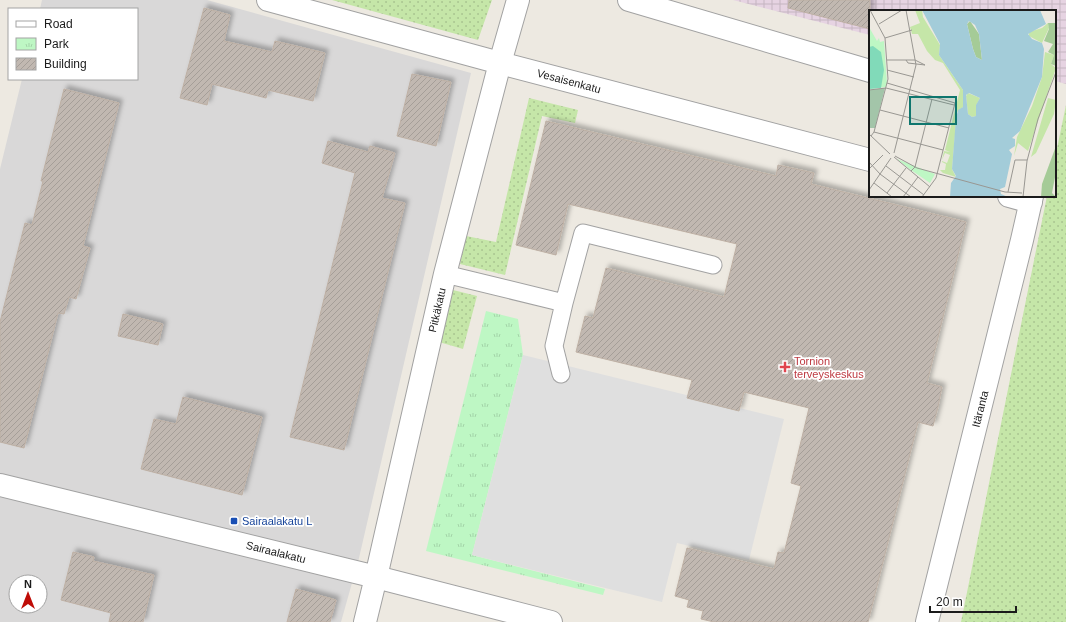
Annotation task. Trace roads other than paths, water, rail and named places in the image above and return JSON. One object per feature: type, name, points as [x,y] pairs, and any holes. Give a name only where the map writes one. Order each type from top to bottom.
[{"type":"street","name":"Vesaisenkatu","points":[[268,0],[500,64],[869,160]]},
{"type":"street","name":"Pitkäkatu","points":[[365,622],[445,274],[518,0]]},
{"type":"street","points":[[629,0],[869,71]]},
{"type":"street","points":[[1016,197],[1031,199]]},
{"type":"street","name":"Itäranta","points":[[927,622],[1031,199]]},
{"type":"street","name":"Sairaalakatu","points":[[0,485],[376,577],[551,622]]},
{"type":"lane","points":[[561,374],[554,346],[582,233],[713,265]]},
{"type":"lane","points":[[445,274],[564,303]]},
{"type":"place","name":"Tornion terveyskeskus","points":[[785,367]]},
{"type":"place","name":"Sairaalakatu L","points":[[234,521]]}]
